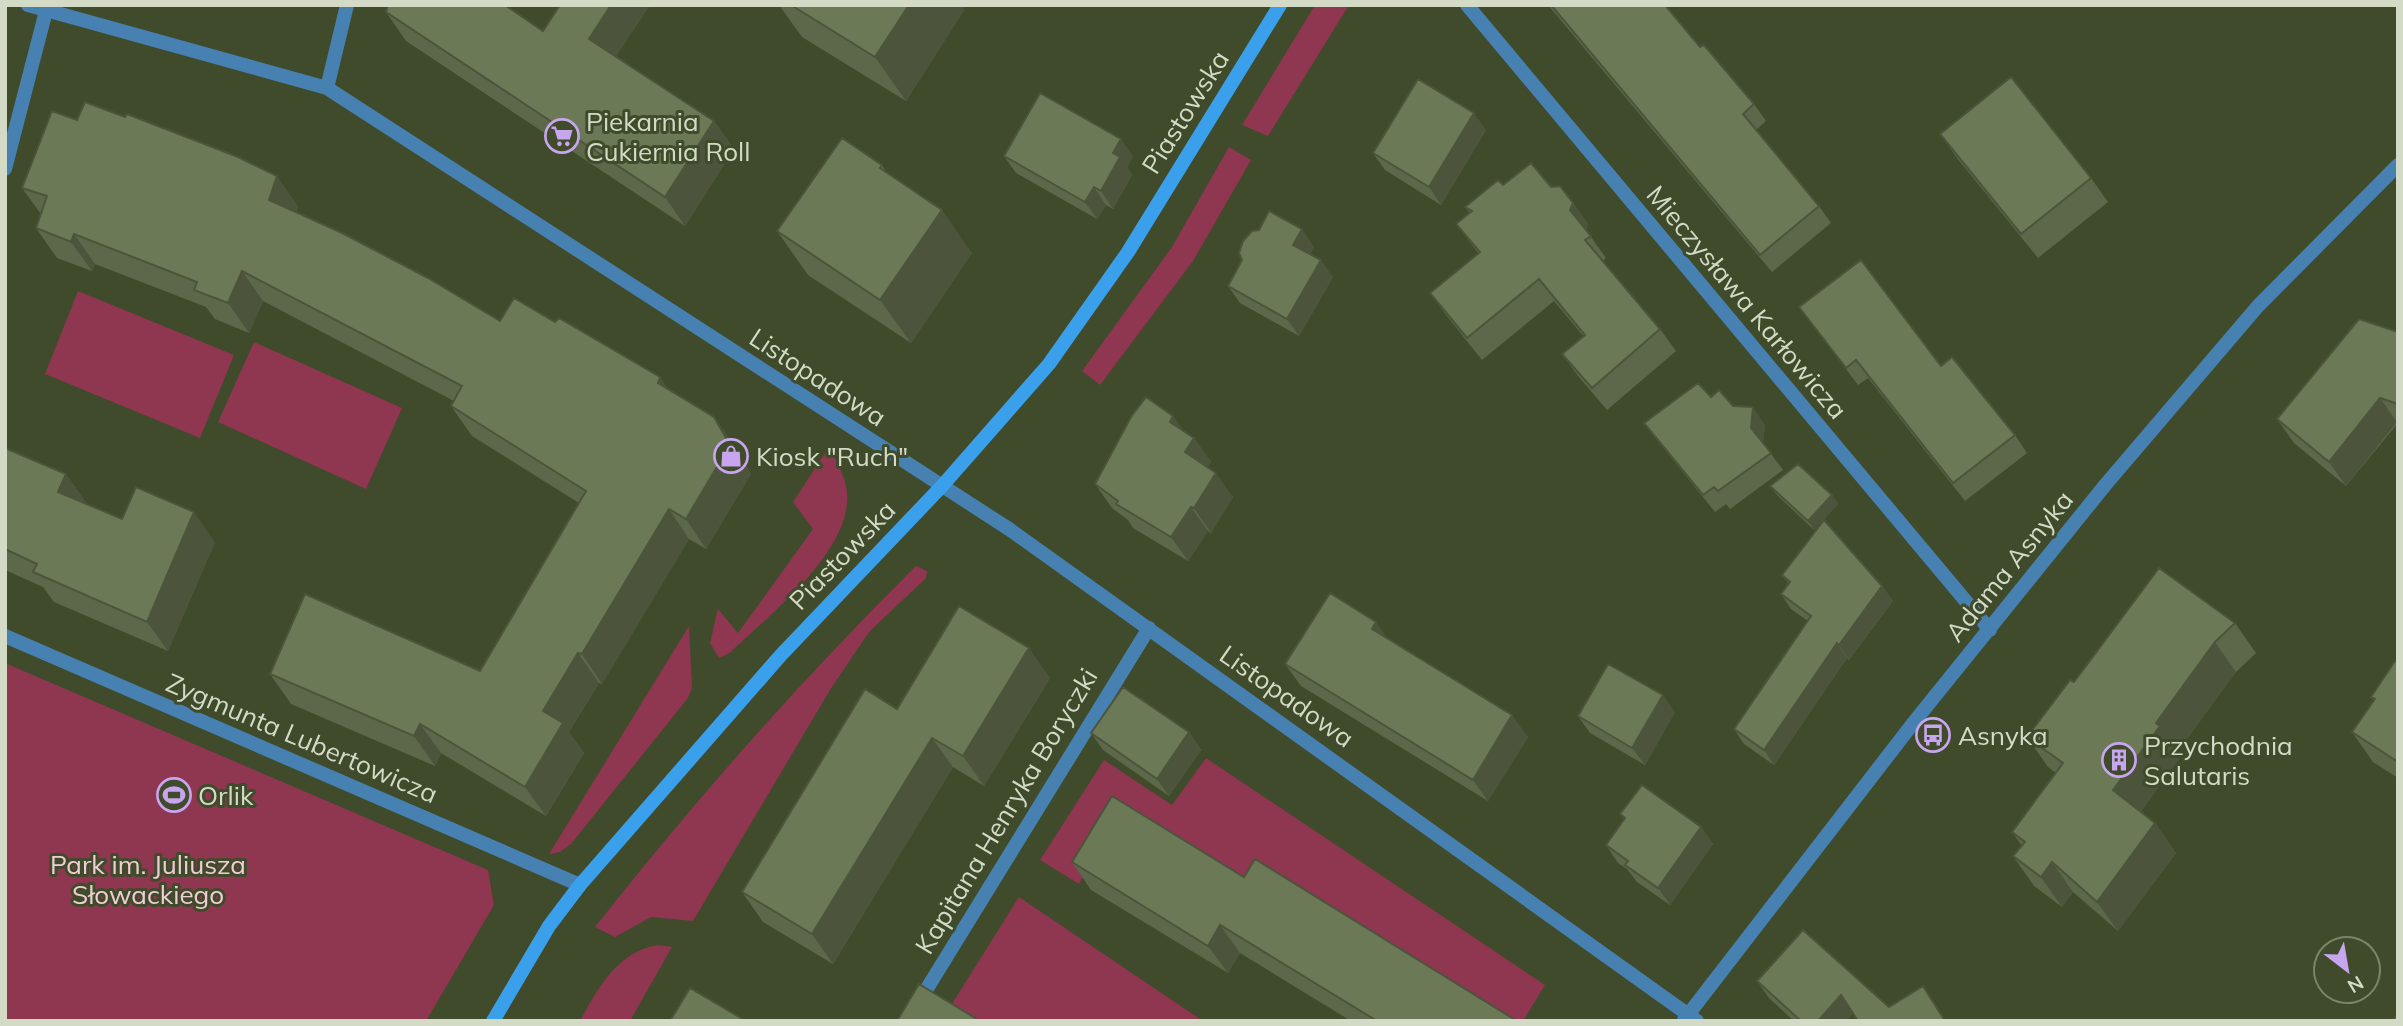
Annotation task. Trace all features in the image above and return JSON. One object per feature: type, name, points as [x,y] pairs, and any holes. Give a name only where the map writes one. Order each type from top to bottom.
[{"type":"street","name":"Listopadowa","points":[[28,5],[327,88],[1009,529],[1690,1019]]},
{"type":"street","points":[[327,88],[347,5]]},
{"type":"street","name":"Piastowska","points":[[493,1021],[549,926],[580,885],[781,655],[942,486],[1049,364],[1128,252],[1280,5]]},
{"type":"street","name":"Mieczysława Karłowicza","points":[[1467,5],[1990,630]]},
{"type":"street","points":[[5,169],[46,10]]},
{"type":"street","name":"Adama Asnyka","points":[[1690,1019],[1914,722],[2106,484],[2249,316],[2398,165]]},
{"type":"street","name":"Kapitana Henryka Boryczki","points":[[907,1021],[1149,628]]},
{"type":"street","name":"Zygmunta Lubertowicza","points":[[5,636],[580,885]]},
{"type":"green space","points":[[1315,5],[1349,5],[1268,136],[1242,125]]},
{"type":"green space","points":[[1229,147],[1251,160],[1193,261],[1100,385],[1082,371],[1172,247]]},
{"type":"green space","points":[[78,291],[234,355],[200,438],[45,374]]},
{"type":"green space","points":[[254,342],[402,408],[366,489],[218,422]]},
{"type":"green space","points":[[825,453],[835,458],[843,476],[847,500],[842,525],[829,550],[790,597],[730,653],[719,658],[710,643],[718,609],[738,633],[813,529],[793,502]]},
{"type":"green space","points":[[916,566],[927,571],[926,578],[869,632],[830,690],[693,921],[651,917],[615,937],[595,927],[671,833],[750,742],[831,653]]},
{"type":"green space","points":[[689,626],[692,688],[688,698],[571,844],[560,852],[549,854]]},
{"type":"green space","name":"Park im. Juliusza Słowackiego","points":[[5,663],[488,870],[494,905],[426,1021],[5,1021]]},
{"type":"green space","points":[[1206,758],[1545,985],[1523,1021],[1488,1021],[1256,890],[1121,805],[1079,884],[1040,860],[1104,760],[1172,805]]},
{"type":"green space","points":[[1019,897],[1203,1021],[972,1021],[950,1007]]},
{"type":"green space","points":[[658,945],[672,947],[630,1021],[580,1021],[602,984],[620,963],[631,955]]},
{"type":"building","points":[[388,5],[505,5],[543,31],[560,5],[611,5],[589,39],[714,121],[665,197],[386,12]]},
{"type":"building","points":[[791,5],[909,5],[875,57]]},
{"type":"building","points":[[1551,5],[1665,5],[1700,47],[1704,45],[1754,104],[1743,114],[1819,206],[1760,255]]},
{"type":"building","points":[[2011,77],[2091,178],[2021,234],[1940,134]]},
{"type":"building","points":[[1418,79],[1474,113],[1429,187],[1373,153]]},
{"type":"building","points":[[1040,93],[1121,139],[1113,153],[1120,157],[1101,191],[1094,187],[1085,202],[1004,156]]},
{"type":"building","points":[[85,102],[125,117],[127,114],[238,157],[277,176],[269,200],[342,233],[428,278],[500,321],[514,298],[555,322],[559,318],[660,377],[658,383],[714,417],[730,445],[686,519],[669,509],[582,654],[578,653],[543,711],[563,723],[525,787],[420,724],[414,736],[270,674],[305,594],[480,671],[586,491],[451,406],[462,386],[242,271],[228,303],[194,290],[197,282],[74,234],[71,242],[36,228],[47,196],[22,188],[52,111],[77,120]]},
{"type":"building","points":[[842,138],[882,165],[880,168],[942,210],[880,300],[777,231]]},
{"type":"building","points":[[1531,163],[1551,187],[1560,186],[1573,203],[1570,210],[1591,236],[1585,240],[1660,329],[1592,388],[1562,354],[1585,335],[1539,279],[1467,338],[1430,293],[1480,252],[1456,224],[1472,211],[1465,207],[1498,180],[1503,185]]},
{"type":"building","points":[[1269,211],[1302,229],[1293,245],[1321,260],[1287,319],[1228,286],[1242,260],[1239,253],[1243,241],[1252,231],[1259,230]]},
{"type":"building","points":[[1861,260],[1941,366],[1952,357],[2015,435],[1953,483],[1856,360],[1846,368],[1799,307]]},
{"type":"building","points":[[2359,319],[2398,332],[2398,404],[2380,398],[2329,462],[2277,419]]},
{"type":"building","points":[[1698,383],[1711,397],[1719,390],[1733,406],[1753,407],[1751,428],[1771,453],[1718,491],[1714,487],[1703,495],[1644,423]]},
{"type":"building","points":[[1146,397],[1173,416],[1170,422],[1194,438],[1185,452],[1216,473],[1194,508],[1191,507],[1171,537],[1116,504],[1118,501],[1095,484],[1131,417]]},
{"type":"building","points":[[5,448],[66,474],[58,492],[122,519],[136,487],[194,512],[147,622],[33,572],[37,564],[5,549]]},
{"type":"building","points":[[1798,464],[1832,495],[1808,521],[1770,486]]},
{"type":"building","points":[[1824,520],[1882,586],[1839,645],[1837,643],[1764,750],[1734,729],[1811,616],[1781,594],[1790,582],[1782,575]]},
{"type":"building","name":"Przychodnia Salutaris","points":[[2159,568],[2235,623],[2215,642],[2156,723],[2160,726],[2113,790],[2155,823],[2097,902],[2052,862],[2041,877],[2013,856],[2025,842],[2012,832],[2063,763],[2027,737],[2070,680],[2074,682]]},
{"type":"building","points":[[1330,593],[1376,622],[1372,629],[1512,715],[1473,780],[1285,664]]},
{"type":"building","points":[[959,606],[1029,648],[963,756],[932,738],[812,934],[742,892],[865,689],[897,709]]},
{"type":"building","points":[[2395,661],[2398,663],[2398,762],[2352,732],[2375,699],[2371,697]]},
{"type":"building","points":[[1608,664],[1663,695],[1632,748],[1578,716]]},
{"type":"building","points":[[1123,687],[1189,732],[1157,779],[1091,733]]},
{"type":"building","points":[[1642,785],[1701,827],[1658,888],[1625,865],[1628,861],[1606,845],[1625,818],[1620,814]]},
{"type":"building","points":[[1112,796],[1244,877],[1255,859],[1517,1021],[1377,1021],[1220,925],[1208,946],[1072,862]]},
{"type":"building","points":[[1803,930],[1889,1007],[1923,986],[1945,1021],[1858,1021],[1841,995],[1818,1021],[1801,1021],[1757,981]]},
{"type":"building","points":[[919,984],[980,1021],[897,1021]]},
{"type":"building","points":[[690,988],[746,1021],[670,1021]]},
{"type":"place","name":"Piekarnia Cukiernia Roll","points":[[562,136]]},
{"type":"place","name":"Kiosk \"Ruch\"","points":[[731,456]]},
{"type":"place","name":"Asnyka","points":[[1933,735]]},
{"type":"place","name":"Przychodnia Salutaris","points":[[2119,760]]},
{"type":"place","name":"Orlik","points":[[174,795]]}]
